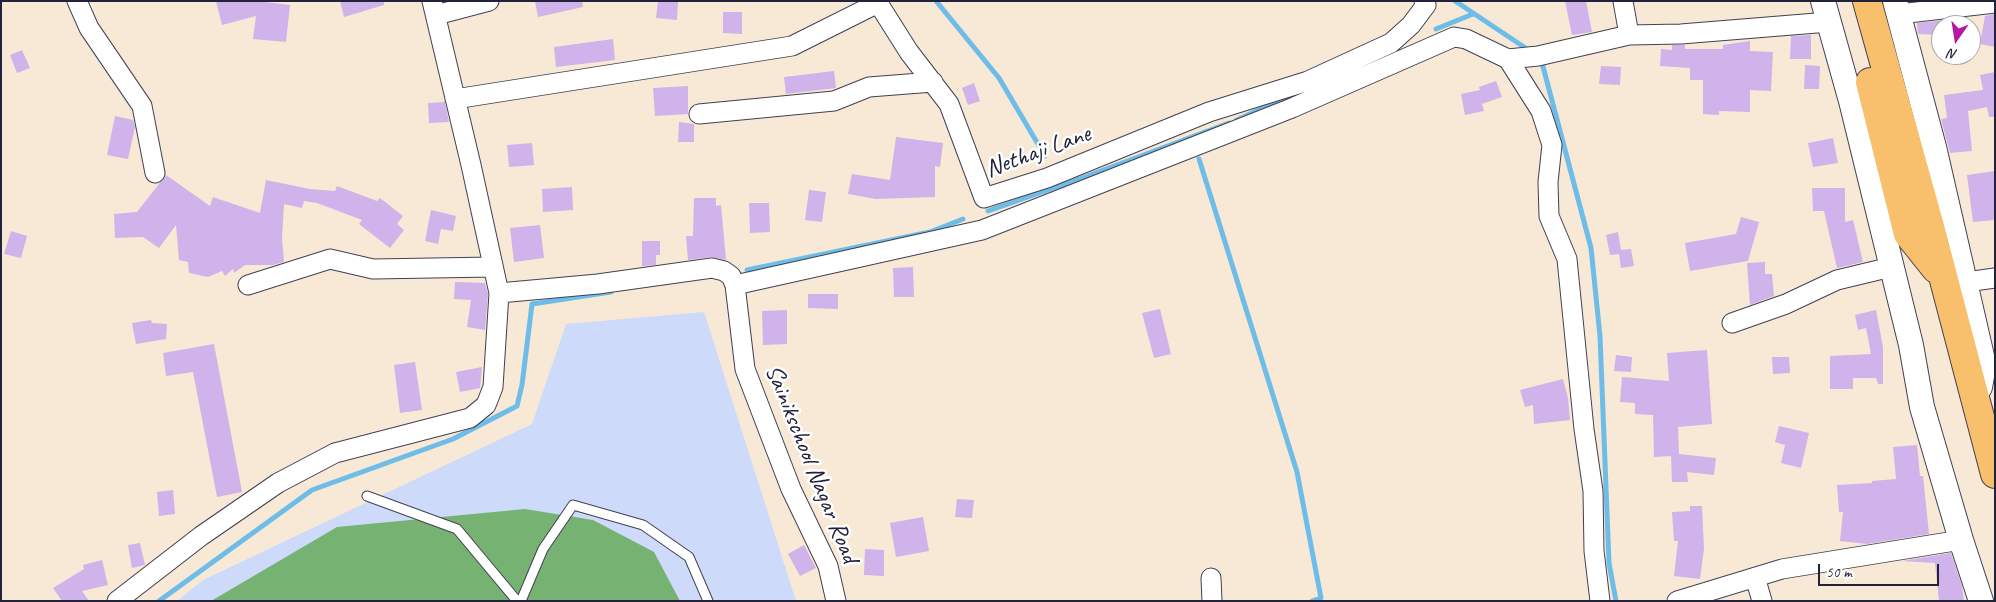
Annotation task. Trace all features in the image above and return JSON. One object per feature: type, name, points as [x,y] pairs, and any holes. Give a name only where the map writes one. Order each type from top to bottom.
[{"type":"highway","points":[[1849,1],[1908,234],[1955,280]]},
{"type":"highway","points":[[1867,1],[1929,223],[1955,280],[1974,396],[1995,474]]},
{"type":"street","points":[[76,1],[89,28],[142,106],[154,172]]},
{"type":"street","points":[[117,601],[201,536],[278,483],[335,453],[470,418],[486,405],[493,387],[499,293],[472,165],[434,8],[489,1]]},
{"type":"street","name":"Nethaji Lane","points":[[876,2],[909,52],[949,104],[984,198],[1047,178],[1209,112],[1308,81],[1391,43],[1411,25],[1426,5],[1424,1]]},
{"type":"street","points":[[1622,1],[1629,35]]},
{"type":"street","points":[[455,99],[792,46],[876,2]]},
{"type":"street","points":[[1974,396],[1990,366],[1955,280],[1897,8],[1995,3]]},
{"type":"street","points":[[1508,59],[1538,56],[1629,35],[1681,34],[1826,12],[1851,101],[1912,345],[1922,406],[1981,601]]},
{"type":"street","points":[[499,293],[598,284],[712,268],[724,271],[731,276],[735,285],[982,230],[1292,108],[1454,37],[1466,38],[1508,59],[1541,111],[1552,145],[1548,182],[1549,216],[1567,259],[1584,429],[1593,491],[1594,551],[1600,601]]},
{"type":"street","points":[[699,114],[834,101],[869,87],[932,82]]},
{"type":"street","points":[[248,285],[330,258],[373,268],[493,267]]},
{"type":"street","points":[[1732,323],[1786,304],[1837,280],[1891,267]]},
{"type":"street","points":[[1955,280],[1995,278]]},
{"type":"street","name":"Sainikschool Nagar Road","points":[[735,285],[745,369],[791,489],[828,566],[836,601]]},
{"type":"street","points":[[1677,601],[1755,577],[1806,564],[1961,540]]},
{"type":"street","points":[[1755,577],[1762,601]]},
{"type":"street","points":[[1211,578],[1212,601]]},
{"type":"lane","points":[[367,496],[457,529],[519,601],[543,549],[573,505],[643,525],[689,557],[708,601]]},
{"type":"shaded area","points":[[704,312],[796,601],[177,601],[203,580],[532,424],[566,324]]},
{"type":"green space","points":[[525,509],[593,520],[654,552],[680,601],[211,601],[337,527]]},
{"type":"building","points":[[216,1],[256,1],[290,5],[286,42],[253,39],[256,16],[222,25]]},
{"type":"building","points":[[340,1],[384,1],[384,5],[344,17]]},
{"type":"building","points":[[535,1],[582,1],[583,7],[538,17]]},
{"type":"building","points":[[658,1],[678,1],[677,20],[656,18]]},
{"type":"building","points":[[1565,1],[1586,1],[1592,32],[1572,35]]},
{"type":"building","points":[[723,12],[742,12],[742,34],[723,33]]},
{"type":"building","points":[[1995,14],[1995,47],[1981,44],[1985,16]]},
{"type":"building","points":[[1931,22],[1931,35],[1918,34],[1917,23]]},
{"type":"building","points":[[1811,35],[1811,59],[1790,59],[1791,36]]},
{"type":"building","points":[[613,39],[615,60],[556,67],[554,47]]},
{"type":"building","points":[[1750,41],[1750,51],[1773,52],[1771,91],[1750,90],[1750,112],[1719,111],[1719,115],[1703,114],[1703,80],[1690,80],[1690,68],[1660,66],[1661,49],[1672,50],[1672,45],[1685,45],[1685,49],[1723,49],[1723,45]]},
{"type":"building","points":[[22,50],[30,68],[17,73],[10,55]]},
{"type":"building","points":[[1805,65],[1820,66],[1819,89],[1804,89]]},
{"type":"building","points":[[1601,66],[1621,67],[1620,85],[1599,84]]},
{"type":"building","points":[[834,71],[836,88],[786,94],[784,77]]},
{"type":"building","points":[[1995,72],[1995,117],[1989,117],[1987,107],[1968,111],[1972,151],[1950,153],[1941,119],[1947,118],[1944,95],[1983,90],[1980,75]]},
{"type":"building","points":[[1496,81],[1502,97],[1482,104],[1484,111],[1465,115],[1461,94],[1480,90],[1479,87]]},
{"type":"building","points":[[974,83],[980,101],[968,105],[962,88]]},
{"type":"building","points":[[688,86],[688,114],[655,116],[653,88]]},
{"type":"building","points":[[445,102],[449,122],[429,123],[428,103]]},
{"type":"building","points":[[115,116],[133,120],[135,127],[128,159],[107,155]]},
{"type":"building","points":[[679,122],[694,124],[694,142],[678,142]]},
{"type":"building","points":[[896,137],[943,143],[940,167],[935,166],[935,197],[876,199],[848,194],[852,174],[890,180]]},
{"type":"building","points":[[1833,138],[1838,163],[1813,167],[1808,143]]},
{"type":"building","points":[[532,143],[534,165],[509,167],[507,145]]},
{"type":"building","points":[[1995,171],[1995,220],[1973,222],[1967,175]]},
{"type":"building","points":[[166,175],[210,206],[213,197],[260,213],[266,180],[310,189],[335,191],[337,186],[377,201],[380,198],[403,216],[397,224],[404,230],[390,248],[359,224],[362,220],[317,203],[304,201],[302,208],[284,204],[282,238],[284,262],[273,265],[245,265],[234,273],[233,269],[225,276],[222,271],[208,277],[189,273],[188,262],[179,260],[176,225],[159,248],[143,237],[115,238],[114,214],[137,212]]},
{"type":"building","points":[[572,187],[573,210],[543,212],[542,189]]},
{"type":"building","points":[[1812,188],[1845,188],[1845,222],[1853,220],[1863,262],[1837,268],[1824,211],[1813,211]]},
{"type":"building","points":[[809,190],[826,192],[822,222],[805,220]]},
{"type":"building","points":[[694,198],[716,198],[716,206],[721,205],[726,260],[711,257],[688,260],[686,236],[693,236]]},
{"type":"building","points":[[749,203],[769,203],[770,232],[750,233]]},
{"type":"building","points":[[431,210],[456,216],[453,231],[441,229],[438,244],[425,241]]},
{"type":"building","points":[[1741,217],[1759,222],[1748,261],[1690,271],[1685,243],[1736,234]]},
{"type":"building","points":[[540,225],[544,258],[514,262],[510,228]]},
{"type":"building","points":[[11,231],[27,236],[21,258],[4,254]]},
{"type":"building","points":[[1618,232],[1621,250],[1631,249],[1634,266],[1621,268],[1619,254],[1610,255],[1606,235]]},
{"type":"building","points":[[642,241],[660,241],[660,255],[656,255],[656,265],[642,266]]},
{"type":"building","points":[[1765,262],[1765,274],[1772,274],[1774,296],[1750,305],[1747,263]]},
{"type":"building","points":[[913,267],[914,297],[894,297],[893,268]]},
{"type":"building","points":[[455,282],[485,283],[488,294],[485,330],[467,327],[471,300],[454,299]]},
{"type":"building","points":[[808,294],[838,294],[838,309],[808,308]]},
{"type":"building","points":[[1160,309],[1171,354],[1154,358],[1142,313]]},
{"type":"building","points":[[787,310],[787,344],[763,345],[762,311]]},
{"type":"building","points":[[1876,310],[1883,347],[1883,384],[1878,384],[1876,378],[1853,378],[1853,389],[1830,389],[1830,356],[1871,354],[1866,328],[1858,330],[1855,315]]},
{"type":"building","points":[[151,320],[152,323],[167,324],[166,339],[136,344],[132,323]]},
{"type":"building","points":[[214,344],[242,492],[217,497],[193,372],[166,376],[163,353]]},
{"type":"building","points":[[1707,350],[1712,424],[1678,427],[1679,454],[1716,458],[1714,475],[1687,472],[1688,482],[1672,482],[1671,456],[1654,457],[1653,415],[1635,414],[1635,403],[1620,402],[1622,377],[1669,381],[1667,353]]},
{"type":"building","points":[[1616,355],[1632,357],[1631,372],[1614,371]]},
{"type":"building","points":[[1772,357],[1789,357],[1790,373],[1773,374]]},
{"type":"building","points":[[415,362],[422,410],[400,413],[394,365]]},
{"type":"building","points":[[482,367],[480,388],[460,392],[456,372]]},
{"type":"building","points":[[1563,379],[1568,398],[1570,420],[1534,424],[1533,405],[1525,407],[1520,390]]},
{"type":"building","points":[[1779,426],[1809,433],[1801,468],[1781,463],[1785,445],[1775,442]]},
{"type":"building","points":[[1917,445],[1920,476],[1923,476],[1929,534],[1867,544],[1840,541],[1843,512],[1839,512],[1837,485],[1872,483],[1872,481],[1896,479],[1893,447]]},
{"type":"building","points":[[173,490],[175,514],[159,516],[157,492]]},
{"type":"building","points":[[957,499],[974,500],[972,518],[955,517]]},
{"type":"building","points":[[1690,506],[1702,506],[1704,549],[1700,579],[1674,576],[1678,541],[1674,541],[1672,512],[1690,511]]},
{"type":"building","points":[[923,517],[929,551],[896,557],[890,523]]},
{"type":"building","points":[[140,543],[145,565],[132,568],[128,545]]},
{"type":"building","points":[[804,545],[816,568],[800,576],[788,554]]},
{"type":"building","points":[[865,549],[884,550],[884,576],[864,575]]},
{"type":"building","points":[[1951,553],[1962,586],[1964,601],[1939,601],[1935,563],[1902,561]]},
{"type":"building","points":[[102,560],[108,585],[82,591],[89,601],[62,601],[53,588],[84,569],[83,565]]},
{"type":"waterway","points":[[936,1],[999,78],[1045,156]]},
{"type":"waterway","points":[[1455,1],[1530,51]]},
{"type":"waterway","points":[[1436,29],[1473,14]]},
{"type":"waterway","points":[[1541,59],[1591,248],[1600,336],[1609,563],[1616,601]]},
{"type":"waterway","points":[[1237,120],[1286,97]]},
{"type":"waterway","points":[[988,211],[1229,123]]},
{"type":"waterway","points":[[1199,159],[1297,472],[1321,598],[1312,601]]},
{"type":"waterway","points":[[747,270],[930,232],[963,219]]},
{"type":"waterway","points":[[159,601],[312,490],[453,439],[517,406],[522,385],[532,304],[611,292]]}]
